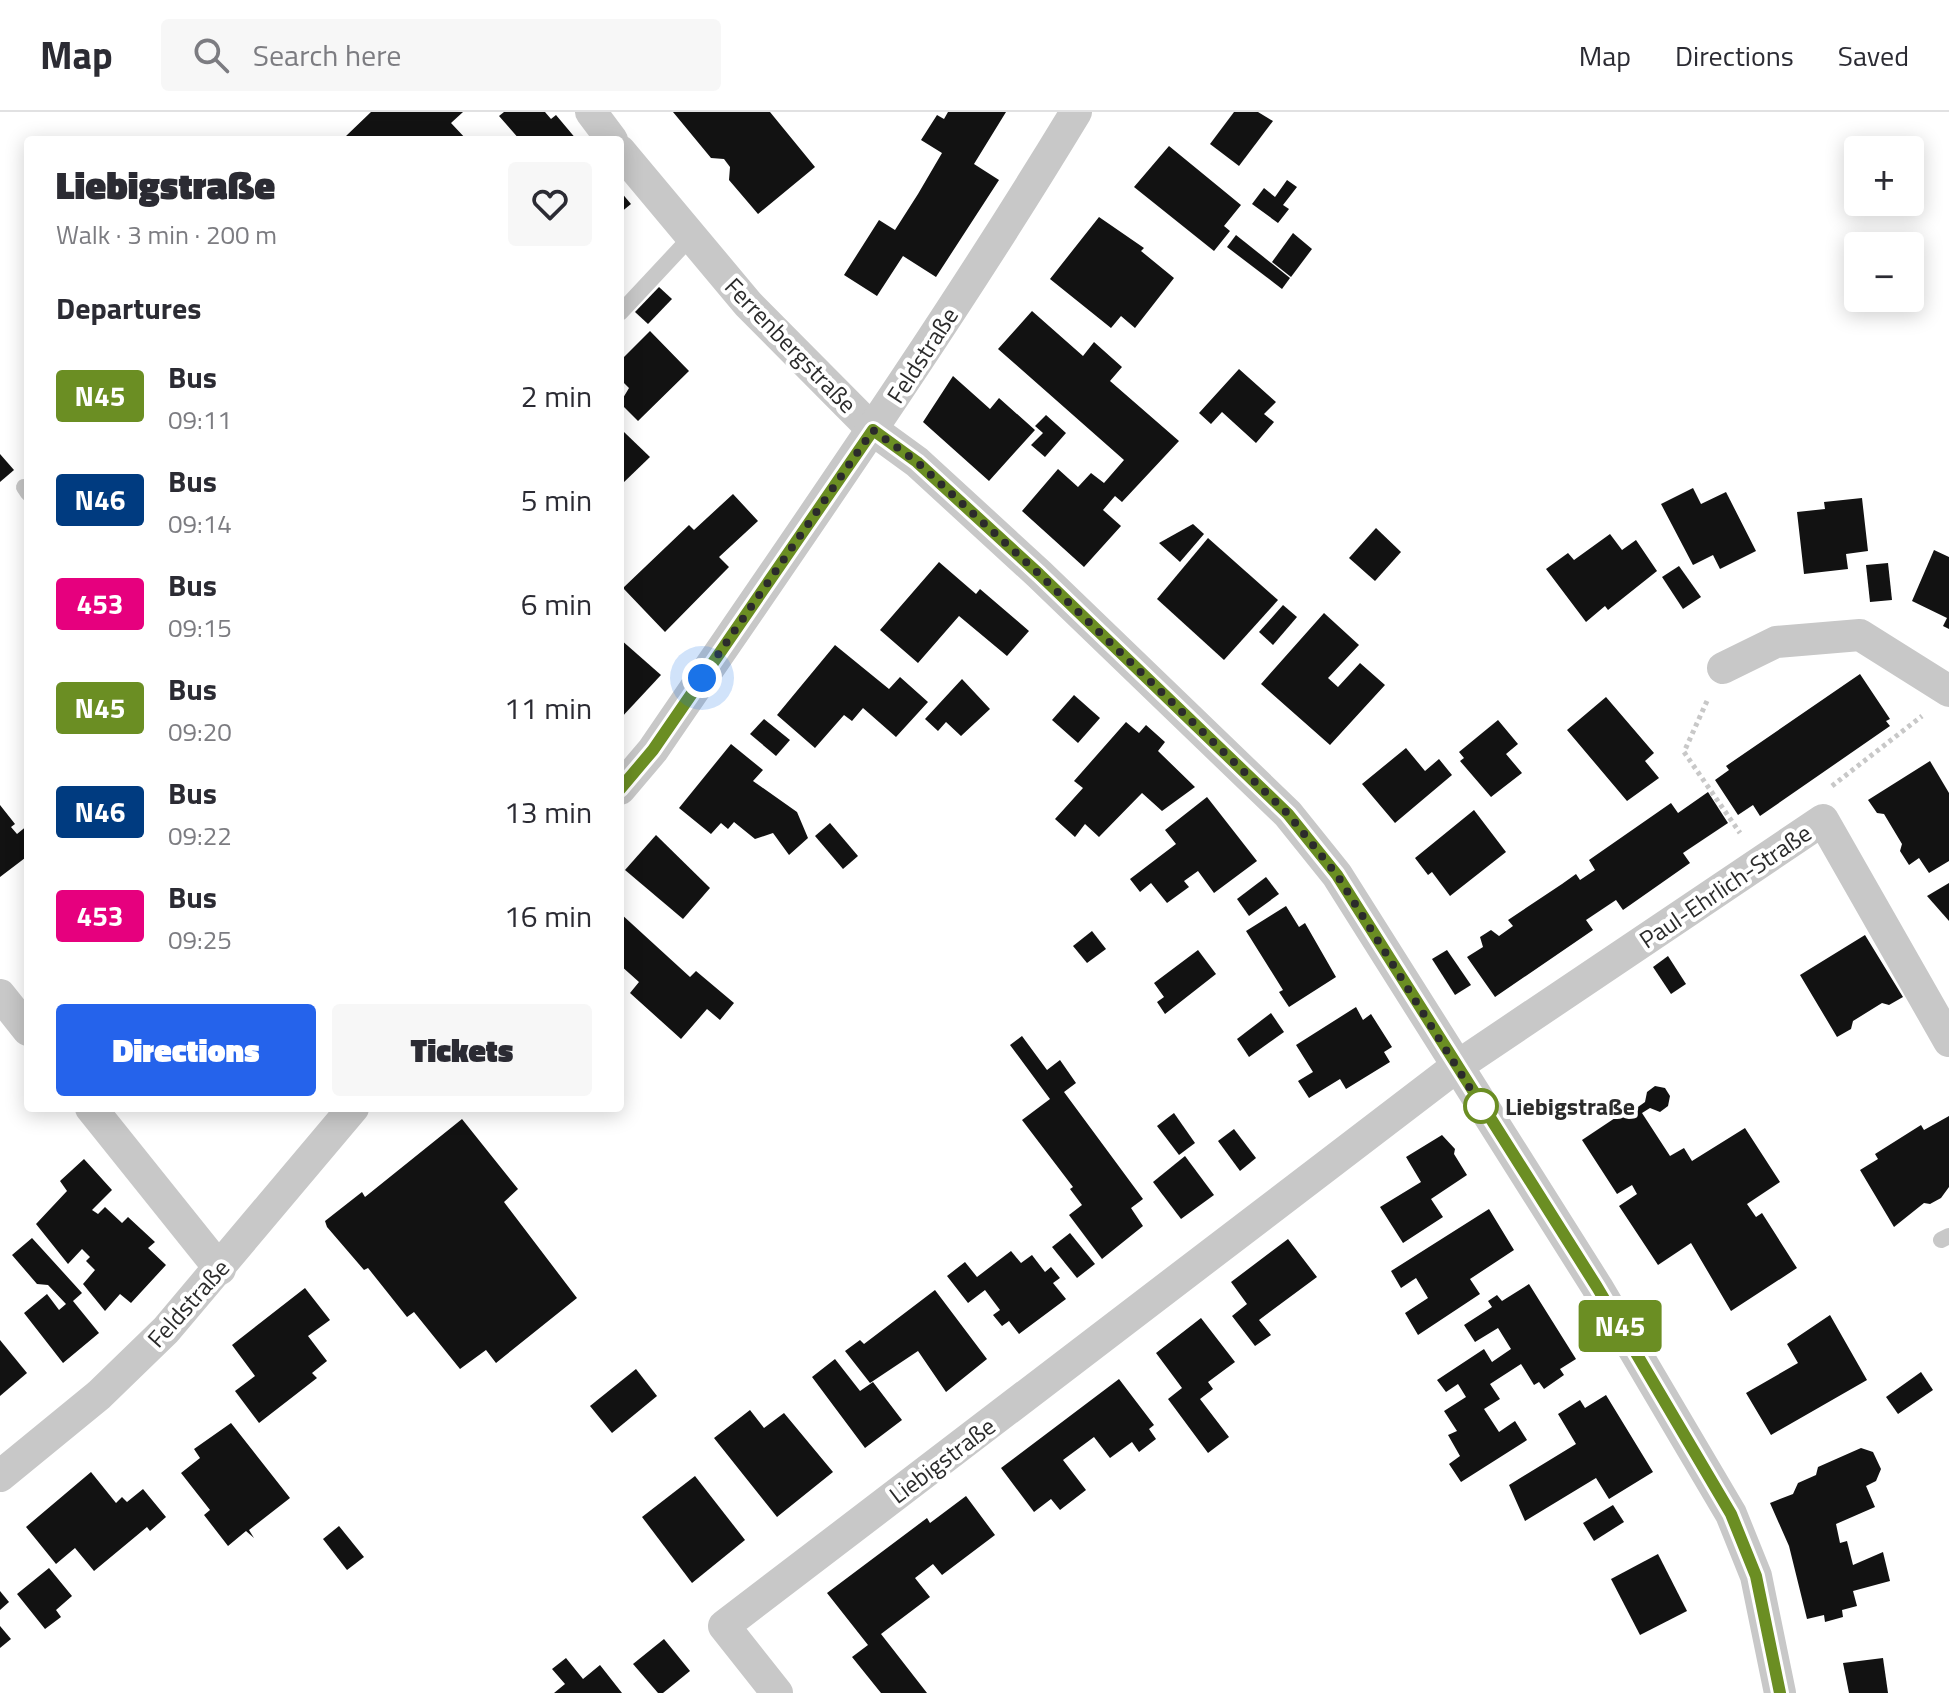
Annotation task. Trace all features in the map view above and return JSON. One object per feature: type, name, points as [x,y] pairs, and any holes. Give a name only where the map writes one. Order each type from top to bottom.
[{"type":"street","points":[[591,112],[609,136]]},
{"type":"street","name":"Feldstraße","points":[[624,784],[653,750],[873,430],[1006,227],[1076,112]]},
{"type":"street","name":"Ferrenbergstraße","points":[[624,156],[748,304],[873,430],[917,462],[1039,574],[1288,814],[1337,875],[1597,1287],[1731,1514],[1756,1576],[1780,1693]]},
{"type":"street","points":[[1723,668],[1776,642],[1860,635],[1944,687]]},
{"type":"street","name":"Paul-Ehrlich-Straße","points":[[1456,1067],[1823,820],[1949,1041]]},
{"type":"street","points":[[0,995],[24,1025]]},
{"type":"street","name":"Liebigstraße","points":[[777,1693],[724,1626],[1456,1067]]},
{"type":"street","points":[[94,1112],[220,1269]]},
{"type":"street","name":"Feldstraße","points":[[0,1476],[99,1395],[166,1330],[350,1112]]},
{"type":"lane","points":[[624,309],[690,238]]},
{"type":"path","points":[[1723,668],[1684,752],[1761,863]]},
{"type":"path","points":[[1823,820],[1825,792],[1924,715],[1944,687]]},
{"type":"building","points":[[371,112],[463,112],[451,123],[463,136],[346,136]]},
{"type":"building","points":[[504,112],[545,112],[551,119],[556,115],[574,136],[516,136],[499,116]]},
{"type":"building","points":[[673,112],[770,112],[815,167],[758,214],[729,180],[730,167],[724,159],[711,158]]},
{"type":"building","points":[[948,112],[1006,112],[974,164],[999,180],[936,277],[903,256],[877,296],[844,275],[879,220],[895,230],[918,194],[942,153],[921,140],[937,115],[944,119]]},
{"type":"building","points":[[1234,112],[1258,112],[1273,121],[1239,166],[1210,144]]},
{"type":"building","points":[[1169,146],[1241,205],[1224,226],[1230,231],[1214,251],[1134,187]]},
{"type":"building","points":[[1287,180],[1297,187],[1283,205],[1289,209],[1278,223],[1252,204],[1264,188],[1275,197]]},
{"type":"building","points":[[624,196],[631,204],[624,210]]},
{"type":"building","points":[[1099,217],[1144,248],[1141,251],[1174,278],[1135,328],[1121,316],[1111,328],[1050,279]]},
{"type":"building","points":[[1293,233],[1312,249],[1291,277],[1272,262]]},
{"type":"building","points":[[1236,235],[1290,278],[1282,289],[1227,247]]},
{"type":"building","points":[[659,287],[672,299],[648,324],[635,312]]},
{"type":"building","points":[[1032,311],[1083,356],[1094,342],[1122,367],[1110,381],[1179,441],[1122,502],[1115,496],[1103,510],[1121,526],[1084,567],[1022,511],[1058,469],[1078,487],[1091,473],[1104,483],[1124,460],[998,349]]},
{"type":"building","points":[[650,331],[689,371],[638,421],[624,407],[624,396],[629,388],[624,383],[624,357]]},
{"type":"building","points":[[1239,369],[1276,402],[1264,414],[1274,422],[1256,443],[1222,412],[1211,424],[1199,413]]},
{"type":"building","points":[[953,376],[990,409],[999,398],[1035,430],[989,481],[923,422]]},
{"type":"building","points":[[1046,415],[1066,433],[1045,457],[1031,445],[1043,433],[1035,426]]},
{"type":"building","points":[[624,432],[650,457],[624,482]]},
{"type":"building","points":[[0,454],[14,470],[0,482]]},
{"type":"building","points":[[1693,488],[1701,504],[1726,492],[1756,551],[1720,569],[1713,555],[1693,565],[1661,504]]},
{"type":"building","points":[[733,494],[758,521],[719,557],[729,567],[665,632],[624,587],[689,525],[694,530]]},
{"type":"building","points":[[1862,498],[1868,551],[1846,554],[1848,569],[1804,574],[1797,512],[1825,509],[1824,502]]},
{"type":"building","points":[[1193,524],[1204,534],[1180,562],[1159,543]]},
{"type":"building","points":[[1376,528],[1401,552],[1375,581],[1349,558]]},
{"type":"building","points":[[1610,534],[1622,550],[1636,540],[1657,571],[1608,610],[1605,606],[1586,622],[1546,569],[1568,553],[1574,560]]},
{"type":"building","points":[[1208,538],[1278,600],[1224,660],[1157,599]]},
{"type":"building","points":[[1934,550],[1949,557],[1949,629],[1943,626],[1947,618],[1912,601]]},
{"type":"building","points":[[939,562],[976,594],[980,589],[1029,631],[1007,656],[959,616],[918,663],[880,630]]},
{"type":"building","points":[[1888,563],[1892,600],[1870,602],[1866,565]]},
{"type":"building","points":[[1679,566],[1701,597],[1683,609],[1662,577]]},
{"type":"building","points":[[1283,605],[1297,617],[1273,645],[1259,632]]},
{"type":"building","points":[[1324,613],[1359,645],[1328,678],[1338,687],[1360,663],[1385,685],[1330,745],[1261,684]]},
{"type":"building","points":[[624,643],[661,675],[624,715]]},
{"type":"building","points":[[835,645],[889,689],[900,677],[928,702],[896,737],[863,708],[852,721],[844,715],[815,748],[777,715]]},
{"type":"building","points":[[1860,674],[1890,719],[1886,721],[1890,726],[1760,816],[1753,805],[1738,815],[1715,780],[1729,770],[1726,766]]},
{"type":"building","points":[[962,679],[990,709],[961,736],[946,722],[938,731],[925,719]]},
{"type":"building","points":[[1074,695],[1100,718],[1078,743],[1052,720]]},
{"type":"building","points":[[1606,697],[1654,753],[1645,761],[1659,778],[1627,801],[1567,730]]},
{"type":"building","points":[[764,719],[790,740],[776,756],[750,734]]},
{"type":"building","points":[[1498,720],[1518,744],[1506,754],[1522,773],[1491,797],[1460,761],[1464,758],[1459,752]]},
{"type":"building","points":[[1126,722],[1139,733],[1146,725],[1165,742],[1158,751],[1195,787],[1162,811],[1142,793],[1099,837],[1085,824],[1075,837],[1055,819],[1083,788],[1074,781]]},
{"type":"building","points":[[731,744],[763,770],[753,781],[797,812],[808,838],[789,855],[773,833],[755,839],[734,822],[728,829],[721,823],[711,834],[679,808]]},
{"type":"building","points":[[1406,748],[1425,771],[1439,759],[1452,775],[1395,823],[1362,784]]},
{"type":"building","points":[[1930,761],[1949,793],[1949,861],[1929,873],[1919,858],[1909,865],[1900,851],[1902,844],[1884,814],[1877,813],[1868,800]]},
{"type":"building","points":[[1708,792],[1728,823],[1683,853],[1690,863],[1623,910],[1616,900],[1586,920],[1593,930],[1495,997],[1467,957],[1483,947],[1480,937],[1491,930],[1499,936],[1513,926],[1508,920],[1576,874],[1580,880],[1595,870],[1589,860],[1671,803],[1678,813]]},
{"type":"building","points":[[1207,797],[1257,861],[1214,893],[1198,871],[1184,881],[1189,887],[1167,903],[1151,883],[1140,892],[1130,879],[1176,844],[1165,830]]},
{"type":"building","points":[[0,805],[15,824],[11,827],[17,834],[24,828],[24,859],[0,877]]},
{"type":"building","points":[[1474,810],[1506,852],[1450,896],[1432,872],[1428,875],[1415,858]]},
{"type":"building","points":[[830,823],[858,856],[843,869],[815,836]]},
{"type":"building","points":[[656,835],[710,888],[683,919],[625,870]]},
{"type":"building","points":[[1266,877],[1279,894],[1249,916],[1237,899]]},
{"type":"building","points":[[1949,883],[1949,921],[1927,896]]},
{"type":"building","points":[[1286,906],[1299,927],[1305,923],[1336,977],[1289,1007],[1279,992],[1283,990],[1246,931]]},
{"type":"building","points":[[624,917],[690,977],[696,971],[734,1003],[720,1020],[707,1009],[681,1039],[630,993],[639,982],[624,969]]},
{"type":"building","points":[[1092,931],[1106,949],[1087,963],[1073,946]]},
{"type":"building","points":[[1865,935],[1903,997],[1889,1005],[1882,1003],[1853,1021],[1851,1029],[1837,1037],[1800,975]]},
{"type":"building","points":[[1198,950],[1216,974],[1165,1014],[1157,1002],[1164,997],[1154,983]]},
{"type":"building","points":[[1447,950],[1471,985],[1455,995],[1432,959]]},
{"type":"building","points":[[1668,956],[1686,984],[1671,994],[1653,967]]},
{"type":"building","points":[[1356,1007],[1363,1020],[1371,1014],[1392,1047],[1384,1052],[1390,1062],[1346,1089],[1340,1079],[1309,1098],[1298,1081],[1313,1072],[1296,1045]]},
{"type":"building","points":[[1271,1013],[1284,1032],[1249,1057],[1237,1039]]},
{"type":"building","points":[[1022,1036],[1047,1070],[1060,1060],[1076,1083],[1064,1092],[1143,1199],[1131,1208],[1143,1226],[1102,1259],[1069,1215],[1082,1205],[1070,1189],[1073,1187],[1022,1120],[1050,1099],[1010,1045]]},
{"type":"building","points":[[1655,1086],[1665,1088],[1670,1096],[1668,1106],[1660,1112],[1650,1108],[1642,1113],[1670,1156],[1684,1148],[1692,1161],[1745,1128],[1780,1182],[1747,1204],[1756,1217],[1762,1213],[1797,1268],[1731,1311],[1691,1243],[1658,1265],[1619,1206],[1637,1194],[1632,1185],[1617,1194],[1582,1140],[1636,1104],[1638,1107],[1645,1102],[1647,1092]]},
{"type":"building","points":[[1174,1113],[1195,1143],[1179,1155],[1157,1126]]},
{"type":"building","points":[[1949,1116],[1949,1187],[1941,1198],[1930,1204],[1924,1203],[1894,1227],[1860,1170],[1878,1159],[1875,1154],[1921,1125],[1924,1130]]},
{"type":"building","points":[[462,1119],[518,1189],[504,1202],[577,1298],[496,1363],[486,1350],[460,1369],[414,1312],[407,1317],[325,1221],[362,1192],[365,1197]]},
{"type":"building","points":[[1234,1129],[1256,1158],[1240,1171],[1218,1141]]},
{"type":"building","points":[[1442,1135],[1455,1149],[1454,1154],[1467,1175],[1431,1199],[1443,1217],[1403,1243],[1380,1207],[1421,1182],[1406,1157]]},
{"type":"building","points":[[1185,1156],[1214,1195],[1181,1219],[1153,1182]]},
{"type":"building","points":[[84,1159],[112,1190],[92,1210],[98,1214],[105,1207],[122,1223],[128,1217],[155,1242],[148,1248],[166,1265],[131,1303],[120,1294],[105,1311],[83,1284],[95,1270],[86,1261],[90,1257],[82,1249],[68,1264],[36,1224],[67,1191],[60,1181]]},
{"type":"building","points":[[1489,1209],[1514,1250],[1470,1279],[1480,1294],[1418,1335],[1405,1313],[1428,1298],[1416,1278],[1401,1288],[1391,1271]]},
{"type":"building","points":[[1070,1233],[1095,1264],[1077,1278],[1052,1247]]},
{"type":"building","points":[[32,1238],[82,1293],[73,1301],[99,1333],[63,1363],[24,1313],[47,1294],[59,1310],[66,1304],[48,1285],[37,1284],[12,1255]]},
{"type":"building","points":[[1288,1239],[1317,1277],[1259,1320],[1271,1335],[1255,1346],[1232,1316],[1247,1304],[1231,1282]]},
{"type":"building","points":[[1011,1251],[1021,1263],[1032,1255],[1045,1272],[1051,1267],[1060,1278],[1053,1283],[1066,1299],[1019,1334],[1009,1321],[1002,1326],[993,1315],[1000,1310],[985,1290],[968,1303],[947,1276],[965,1262],[977,1277]]},
{"type":"building","points":[[1529,1284],[1576,1359],[1560,1369],[1564,1375],[1544,1389],[1539,1382],[1534,1385],[1521,1364],[1490,1384],[1500,1399],[1484,1409],[1499,1432],[1515,1421],[1527,1440],[1461,1482],[1449,1464],[1460,1456],[1448,1435],[1457,1431],[1444,1411],[1466,1397],[1458,1384],[1446,1392],[1437,1380],[1484,1349],[1492,1362],[1511,1349],[1498,1328],[1475,1342],[1464,1325],[1492,1307],[1488,1301],[1497,1295],[1502,1301]]},
{"type":"building","points":[[305,1288],[330,1320],[308,1336],[327,1361],[312,1373],[317,1378],[259,1423],[235,1391],[255,1376],[232,1345]]},
{"type":"building","points":[[935,1290],[987,1359],[946,1392],[918,1351],[870,1383],[845,1351],[860,1340],[864,1344]]},
{"type":"building","points":[[1830,1315],[1867,1380],[1771,1435],[1746,1393],[1798,1363],[1787,1344]]},
{"type":"building","points":[[1201,1318],[1235,1362],[1208,1382],[1213,1389],[1200,1399],[1229,1437],[1208,1453],[1168,1399],[1182,1388],[1156,1353]]},
{"type":"building","points":[[0,1340],[27,1373],[0,1396]]},
{"type":"building","points":[[835,1359],[860,1391],[873,1382],[902,1420],[865,1448],[812,1377]]},
{"type":"building","points":[[636,1369],[657,1396],[612,1433],[590,1406]]},
{"type":"building","points":[[1921,1372],[1933,1390],[1898,1414],[1886,1397]]},
{"type":"building","points":[[1119,1379],[1154,1425],[1149,1429],[1156,1439],[1139,1452],[1132,1442],[1110,1458],[1094,1437],[1063,1460],[1086,1490],[1060,1510],[1051,1499],[1034,1512],[1001,1468]]},
{"type":"building","points":[[1606,1395],[1653,1472],[1609,1499],[1596,1478],[1525,1521],[1509,1485],[1576,1444],[1558,1414],[1580,1400],[1585,1408]]},
{"type":"building","points":[[750,1410],[764,1428],[784,1413],[833,1472],[777,1517],[714,1438]]},
{"type":"building","points":[[231,1423],[290,1498],[249,1530],[254,1538],[246,1531],[228,1546],[204,1515],[210,1510],[181,1473],[200,1458],[194,1449]]},
{"type":"building","points":[[1861,1448],[1873,1452],[1881,1469],[1876,1481],[1866,1486],[1875,1507],[1836,1524],[1840,1543],[1847,1541],[1853,1565],[1883,1552],[1890,1581],[1853,1591],[1857,1606],[1842,1610],[1843,1617],[1825,1622],[1824,1615],[1807,1619],[1789,1546],[1770,1503],[1793,1494],[1798,1483],[1816,1475],[1818,1467]]},
{"type":"building","points":[[91,1472],[116,1503],[122,1497],[127,1502],[143,1489],[166,1517],[150,1531],[147,1527],[94,1571],[75,1548],[56,1564],[26,1527]]},
{"type":"building","points":[[695,1476],[745,1540],[692,1583],[642,1517]]},
{"type":"building","points":[[966,1496],[995,1535],[942,1575],[933,1564],[915,1578],[930,1597],[881,1634],[927,1693],[881,1693],[852,1657],[868,1645],[827,1593],[927,1518],[930,1523]]},
{"type":"building","points":[[1613,1505],[1624,1522],[1594,1541],[1583,1523]]},
{"type":"building","points":[[339,1526],[364,1557],[347,1570],[323,1539]]},
{"type":"building","points":[[1658,1554],[1687,1611],[1640,1635],[1611,1579]]},
{"type":"building","points":[[49,1568],[72,1596],[56,1610],[61,1617],[45,1629],[17,1594]]},
{"type":"building","points":[[0,1591],[9,1602],[0,1610]]},
{"type":"building","points":[[0,1626],[11,1639],[0,1648]]},
{"type":"building","points":[[664,1639],[690,1671],[663,1693],[658,1693],[633,1664]]},
{"type":"building","points":[[566,1658],[583,1679],[600,1665],[622,1693],[554,1693],[565,1684],[552,1669]]},
{"type":"building","points":[[1883,1658],[1888,1693],[1849,1693],[1843,1663]]},
{"type":"bus line","name":"N45","points":[[624,784],[653,750],[873,430],[917,462],[1039,574],[1288,814],[1337,875],[1597,1287],[1731,1514],[1756,1576],[1780,1693]]},
{"type":"place","name":"Liebigstraße","points":[[1481,1106]]},
{"type":"route","points":[[702,678],[873,430],[917,462],[1039,574],[1288,814],[1337,875],[1481,1106]]}]
